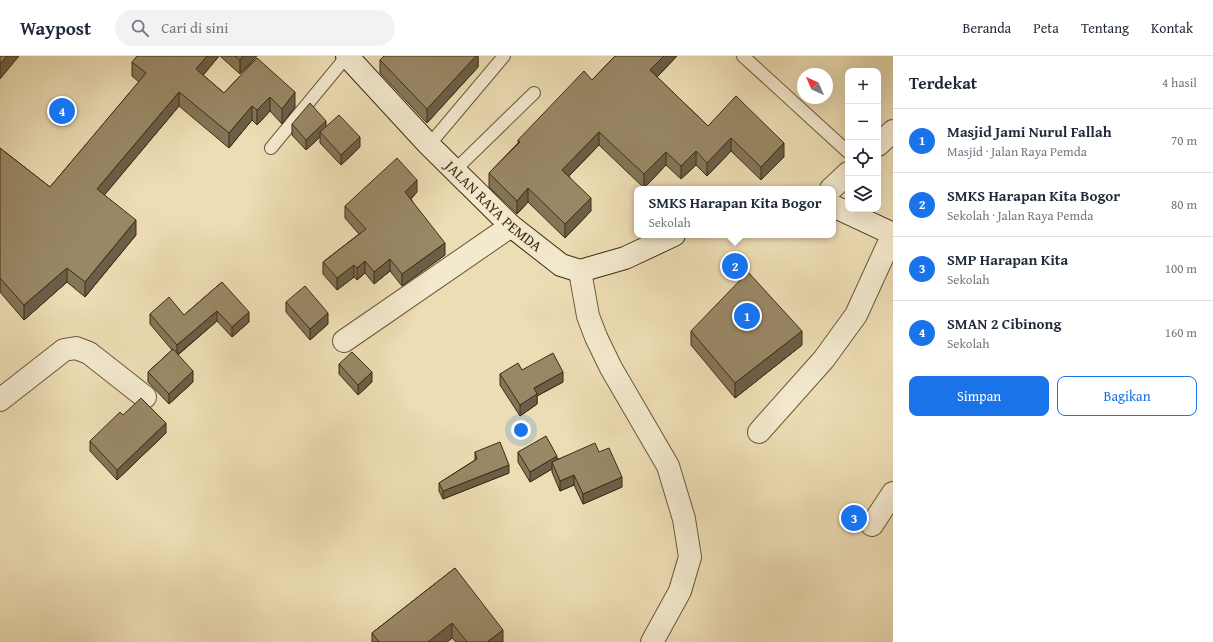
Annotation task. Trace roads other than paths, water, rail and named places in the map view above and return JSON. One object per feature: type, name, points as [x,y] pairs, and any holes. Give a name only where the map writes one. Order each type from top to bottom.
[{"type":"street","name":"JALAN RAYA PEMDA","points":[[347,56],[429,145],[511,226],[561,265],[580,271]]},
{"type":"street","points":[[881,142],[893,131]]},
{"type":"street","points":[[834,186],[845,176]]},
{"type":"street","points":[[759,432],[824,359],[856,315],[893,234],[836,207]]},
{"type":"street","points":[[344,341],[511,226]]},
{"type":"street","points":[[652,642],[680,591],[690,556],[684,519],[668,466],[596,337],[588,316],[580,271],[625,258],[668,238]]},
{"type":"street","points":[[0,400],[64,350],[76,348],[88,353],[145,397]]},
{"type":"street","points":[[872,526],[893,493]]},
{"type":"lane","points":[[271,148],[347,56]]},
{"type":"lane","points":[[429,145],[504,56]]},
{"type":"lane","points":[[743,56],[845,149]]},
{"type":"lane","points":[[455,170],[534,93]]},
{"type":"place","name":"SMAN 2 Cibinong","points":[[62,111]]},
{"type":"place","name":"SMKS Harapan Kita Bogor","points":[[735,266]]},
{"type":"place","name":"Masjid Jami Nurul Fallah","points":[[747,316]]},
{"type":"place","name":"SMP Harapan Kita","points":[[854,518]]}]
